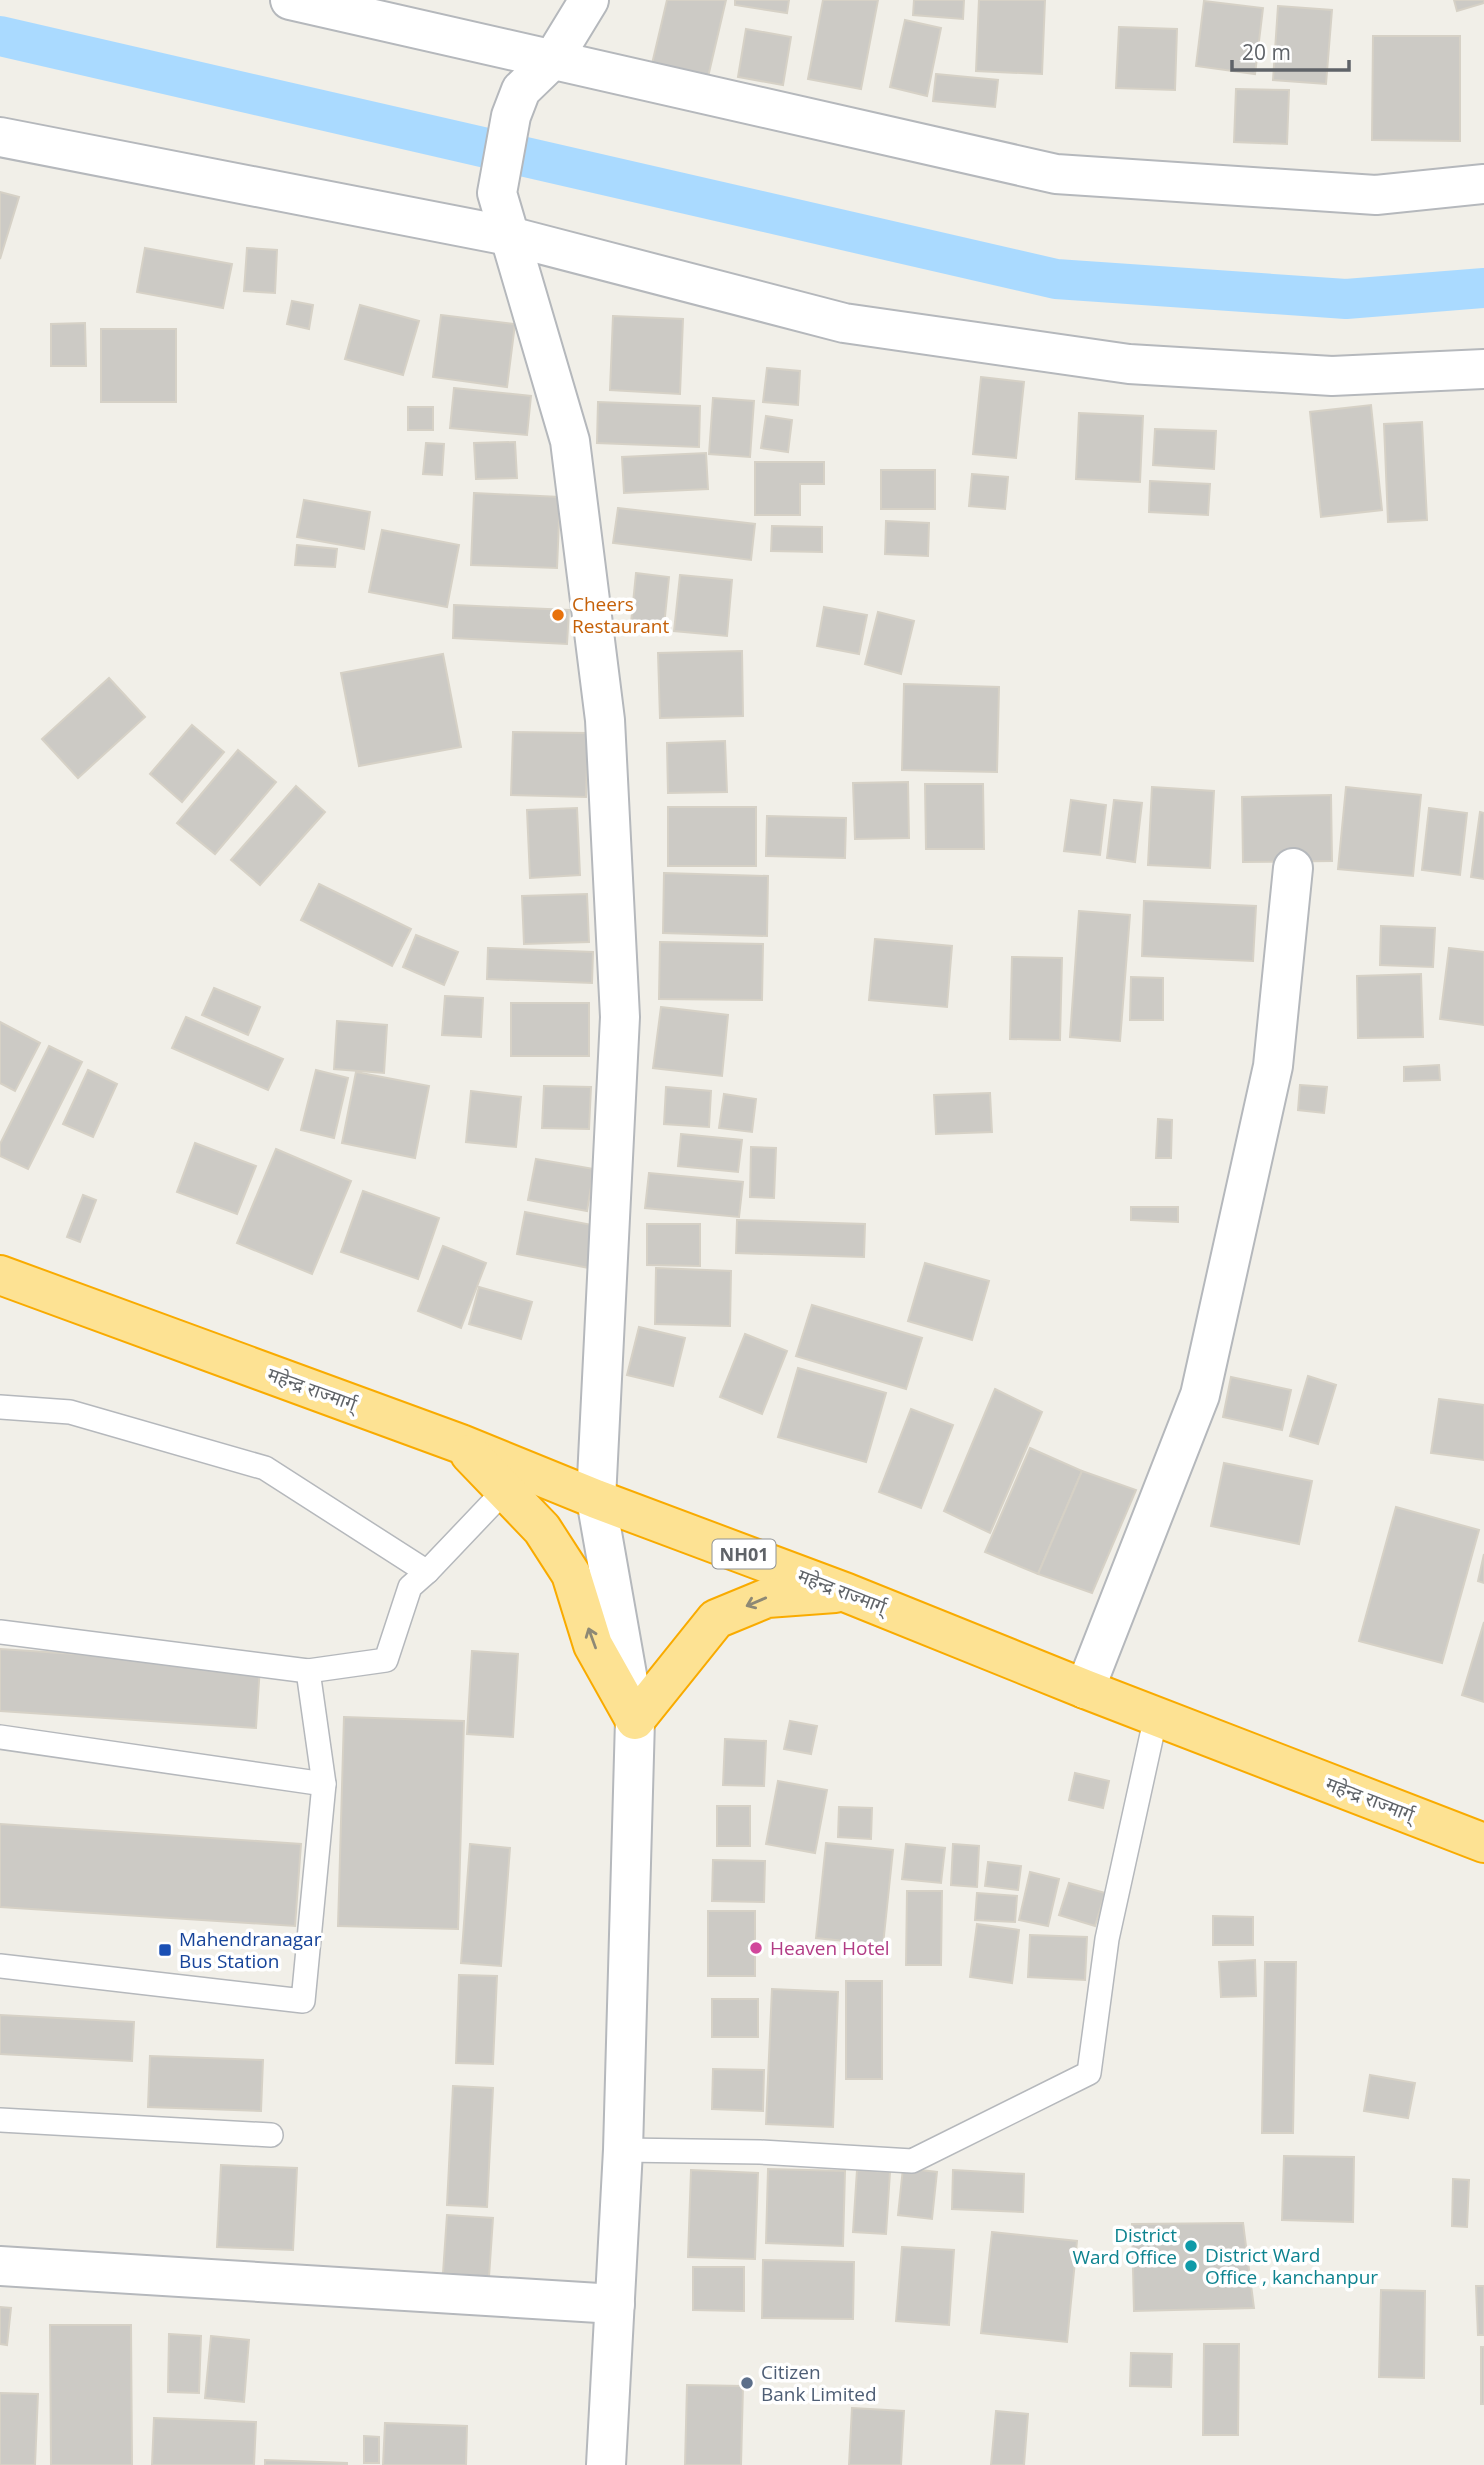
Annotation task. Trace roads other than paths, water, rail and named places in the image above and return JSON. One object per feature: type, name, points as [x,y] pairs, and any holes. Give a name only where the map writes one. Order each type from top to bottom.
[{"type":"highway","name":"महेन्द्र राज्मार्ग्","points":[[0,1275],[461,1444],[596,1499],[847,1592],[1086,1689],[1484,1843]]},
{"type":"highway","points":[[461,1444],[542,1529],[571,1574],[593,1645],[635,1720],[716,1619],[767,1598],[847,1592]]},
{"type":"street","points":[[290,0],[1056,174],[1376,195],[1484,184]]},
{"type":"street","points":[[589,0],[553,59],[521,90],[512,117],[497,193],[570,441],[605,720],[620,1017],[596,1499],[635,1720],[623,2150],[606,2465]]},
{"type":"street","points":[[0,137],[509,236],[844,323],[1129,364],[1332,376],[1484,369]]},
{"type":"street","points":[[1086,1689],[1200,1395],[1273,1066],[1293,867]]},
{"type":"street","points":[[0,2266],[615,2304]]},
{"type":"lane","points":[[0,1407],[70,1412],[265,1468],[427,1572]]},
{"type":"lane","points":[[0,1632],[308,1671],[386,1660],[410,1587],[505,1490]]},
{"type":"lane","points":[[0,1966],[303,2001],[324,1784],[308,1671]]},
{"type":"lane","points":[[623,2150],[760,2152],[912,2161],[1090,2073],[1107,1939],[1156,1716]]},
{"type":"lane","points":[[0,1737],[324,1784]]},
{"type":"lane","points":[[0,2120],[271,2135]]},
{"type":"waterway","points":[[0,36],[1056,279],[1346,299],[1484,288]]},
{"type":"place","name":"Cheers Restaurant","points":[[558,615]]},
{"type":"place","name":"Heaven Hotel","points":[[756,1948]]},
{"type":"place","name":"Mahendranagar Bus Station","points":[[165,1950]]},
{"type":"place","name":"District Ward Office","points":[[1191,2246]]},
{"type":"place","name":"District Ward Office , kanchanpur","points":[[1191,2266]]},
{"type":"place","name":"Citizen Bank Limited","points":[[747,2383]]}]
